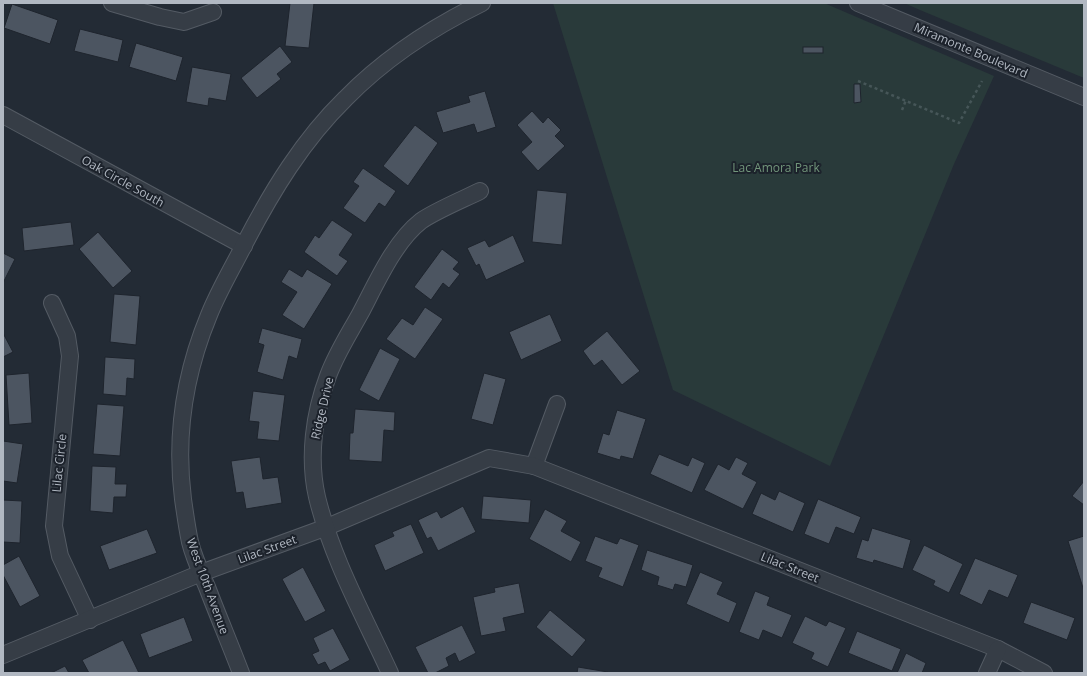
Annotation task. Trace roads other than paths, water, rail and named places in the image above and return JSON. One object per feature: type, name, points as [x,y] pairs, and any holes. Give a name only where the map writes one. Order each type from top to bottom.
[{"type":"street","points":[[112,3],[160,17],[184,22],[213,12]]},
{"type":"street","points":[[244,246],[295,158],[344,99],[379,67],[411,42],[447,20],[482,3]]},
{"type":"street","name":"Miramonte Boulevard","points":[[858,3],[1084,97]]},
{"type":"street","name":"Oak Circle South","points":[[3,115],[244,246]]},
{"type":"street","name":"Ridge Drive","points":[[390,673],[333,546],[317,497],[313,463],[316,424],[324,390],[337,356],[389,260],[405,237],[421,221],[480,191]]},
{"type":"street","name":"West 10th Avenue","points":[[241,673],[190,543],[183,498],[180,441],[186,388],[197,345],[210,312],[244,246]]},
{"type":"street","name":"Lilac Circle","points":[[52,303],[67,336],[70,356],[54,526],[60,556],[90,620]]},
{"type":"street","points":[[534,466],[557,404]]},
{"type":"street","name":"Lilac Street","points":[[3,654],[90,620],[202,573],[327,527],[489,458],[534,466],[998,649],[1044,673]]},
{"type":"street","points":[[987,673],[998,649]]},
{"type":"park label","name":"Lac Amora Park","points":[[776,167]]}]
